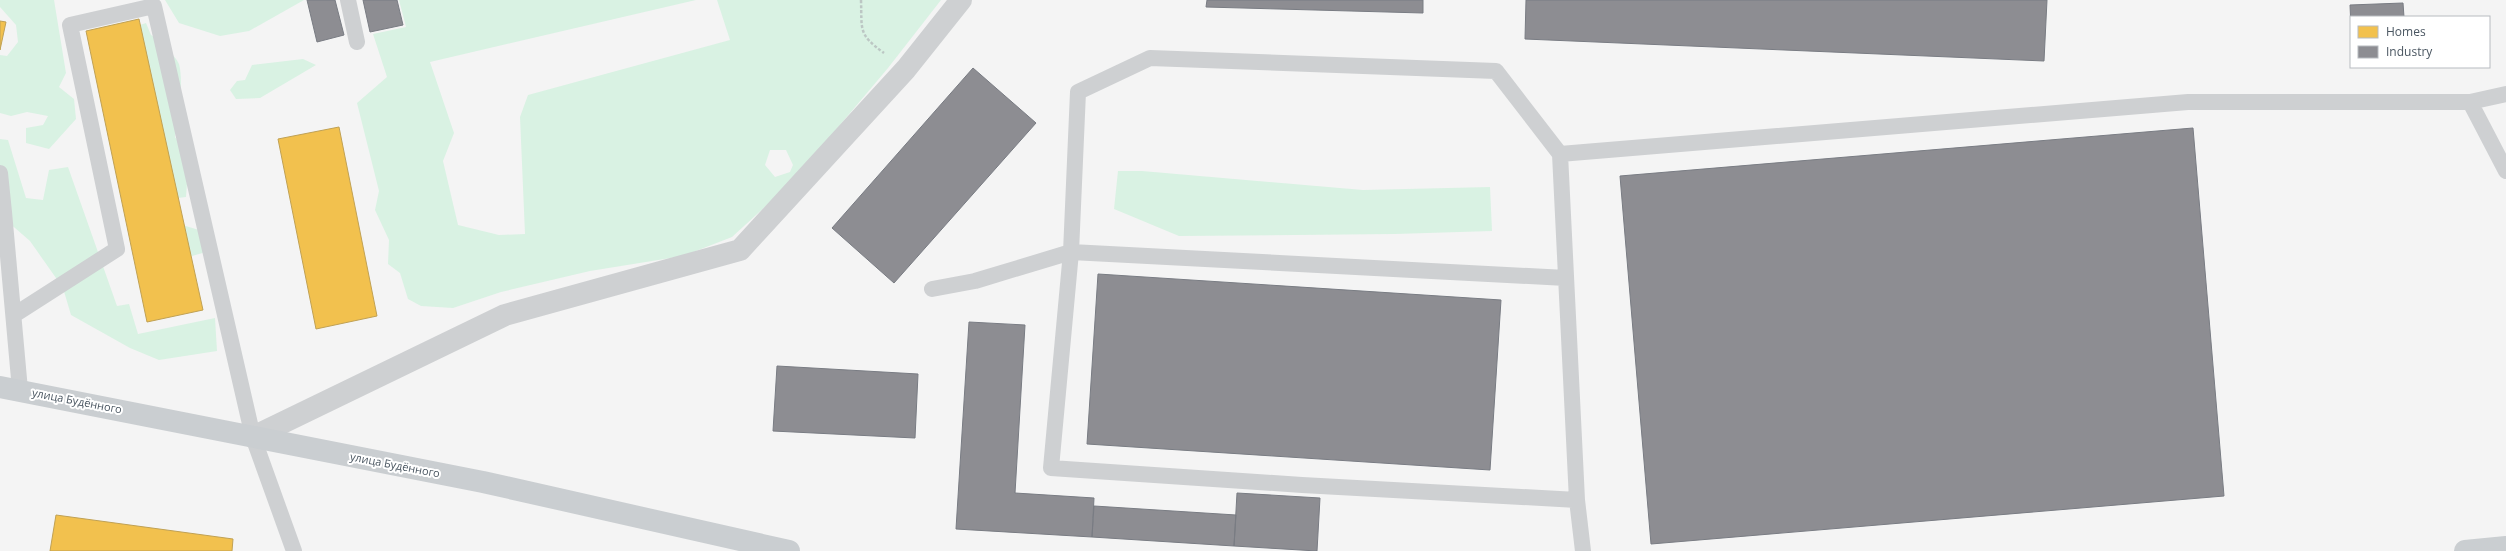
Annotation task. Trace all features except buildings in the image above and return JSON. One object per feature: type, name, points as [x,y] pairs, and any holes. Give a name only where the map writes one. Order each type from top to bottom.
[{"type":"main road","name":"улица Будённого","points":[[10,388],[483,482],[789,551]]},
{"type":"main road","points":[[2465,551],[2506,547]]},
{"type":"street","points":[[253,437],[505,315],[740,250],[906,69],[961,0]]},
{"type":"lane","points":[[348,0],[357,42]]},
{"type":"lane","points":[[14,315],[117,249],[70,25],[154,6],[253,437],[294,551]]},
{"type":"lane","points":[[1577,500],[1302,486],[1051,468],[1071,252],[1078,92],[1150,58],[1496,71],[1560,154],[1577,500],[1583,551]]},
{"type":"lane","points":[[1560,154],[2188,102],[2470,102],[2506,94]]},
{"type":"lane","points":[[2470,102],[2506,171]]},
{"type":"lane","points":[[0,173],[2,212],[14,315],[10,388]]},
{"type":"lane","points":[[932,289],[975,281],[1071,252],[1566,278]]},
{"type":"path","points":[[861,0],[862,31],[867,40],[906,69]]},
{"type":"green space","points":[[0,0],[54,0],[66,73],[59,87],[74,99],[76,119],[49,149],[26,143],[26,128],[43,125],[48,116],[27,112],[11,116],[0,113],[0,55],[7,56],[18,42],[16,25],[0,7]]},
{"type":"green space","points":[[165,0],[304,0],[249,31],[220,36],[179,23]]},
{"type":"green space","points":[[399,0],[696,0],[430,62],[454,133],[443,161],[458,225],[499,235],[525,234],[520,117],[528,95],[730,40],[717,0],[941,0],[888,68],[791,183],[732,237],[683,256],[590,271],[501,292],[453,308],[421,306],[408,299],[400,273],[388,264],[389,240],[375,210],[379,191],[357,103],[387,77],[373,34],[406,27]],"holes":[[[770,150],[786,150],[793,165],[790,172],[775,177],[765,165]]]},
{"type":"green space","points":[[146,23],[151,35],[166,48],[179,64],[181,90],[175,137],[189,156],[186,197],[169,199],[131,28]]},
{"type":"green space","points":[[303,59],[316,65],[260,98],[236,99],[230,90],[237,81],[245,80],[252,65]]},
{"type":"green space","points":[[0,139],[8,140],[26,198],[43,200],[49,170],[68,167],[117,306],[129,304],[138,334],[215,318],[217,351],[159,360],[130,348],[71,315],[63,288],[30,241],[0,215]]},
{"type":"green space","points":[[1118,171],[1142,171],[1363,190],[1490,187],[1492,231],[1395,234],[1179,236],[1114,209]]},
{"type":"green space","points":[[179,224],[199,230],[206,252],[192,256],[175,242]]}]
